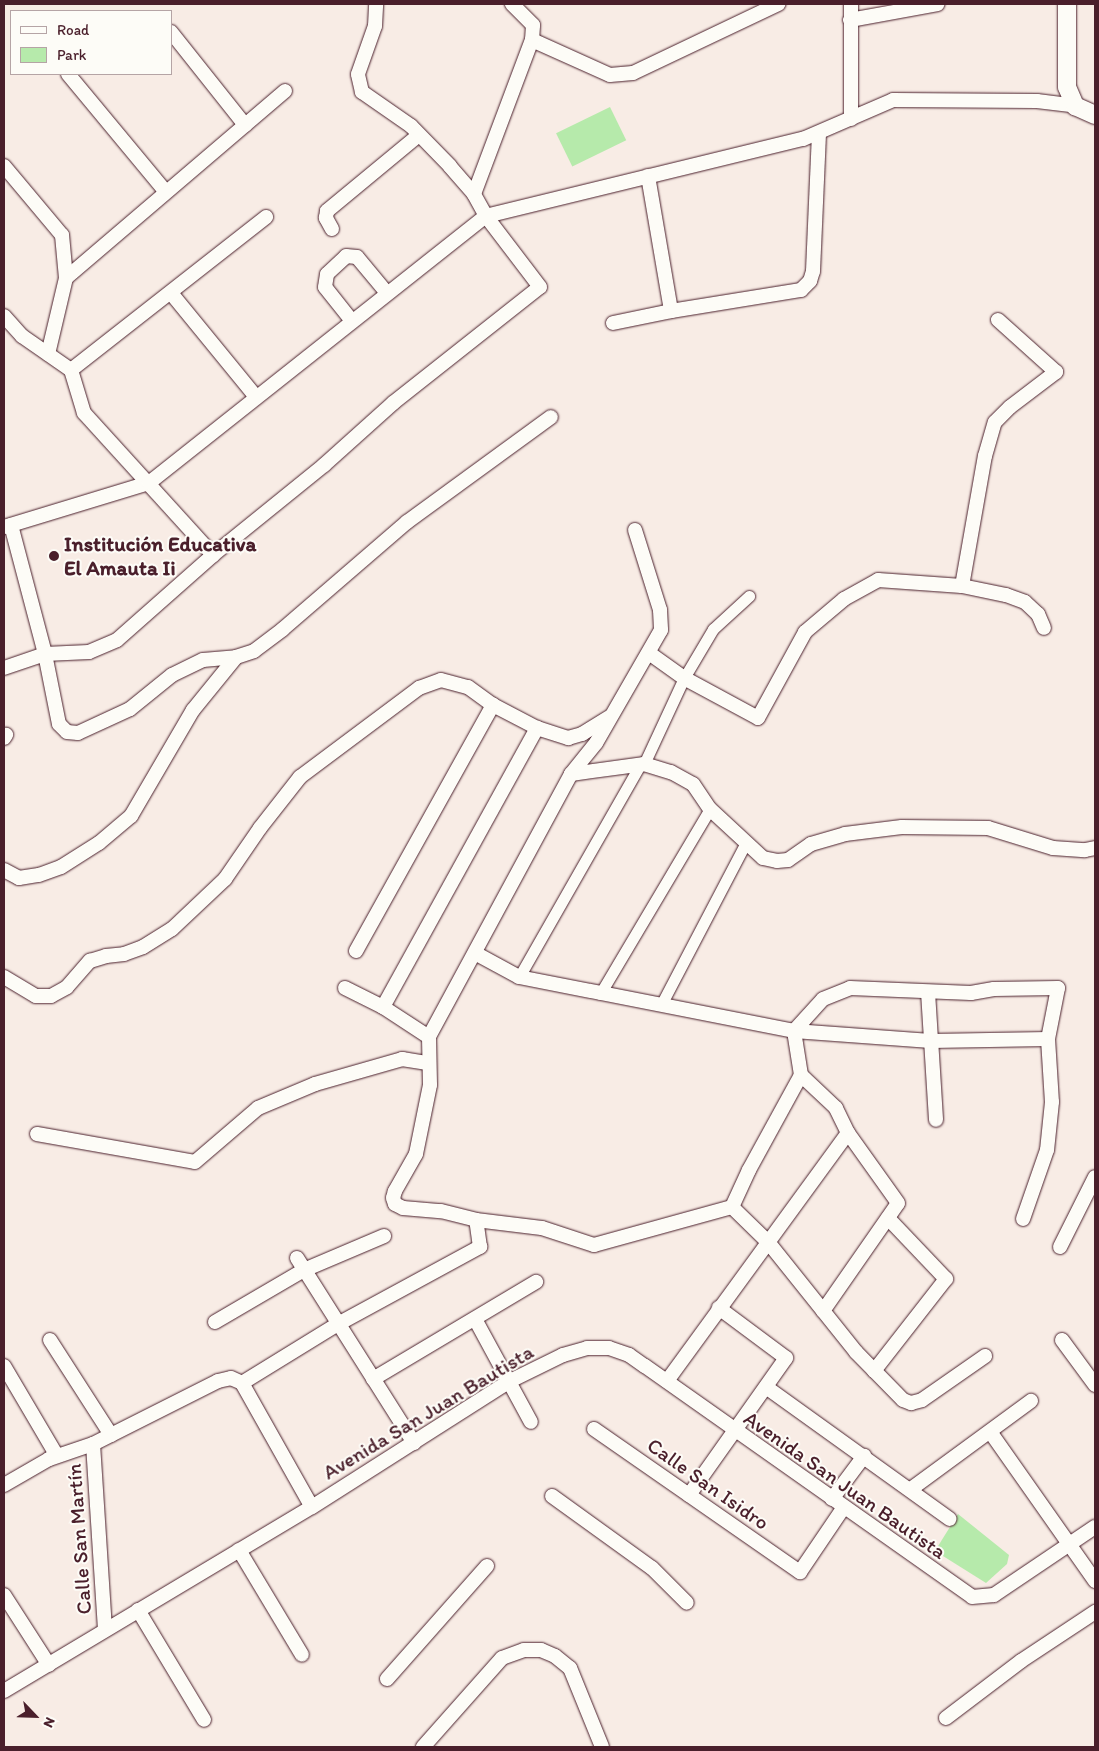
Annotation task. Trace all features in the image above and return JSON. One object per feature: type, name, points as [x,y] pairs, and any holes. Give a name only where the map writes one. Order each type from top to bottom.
[{"type":"street","points":[[4,668],[45,654],[89,652],[117,640],[213,555],[324,465],[393,403],[540,287],[486,216],[474,194],[411,126],[362,92],[358,74],[375,26],[376,4]]},
{"type":"street","points":[[474,194],[532,40],[533,26],[512,4]]},
{"type":"street","points":[[532,40],[610,75],[633,73],[778,4]]},
{"type":"street","points":[[851,4],[851,119]]},
{"type":"street","points":[[850,20],[938,4]]},
{"type":"street","points":[[1067,4],[1067,87],[1074,106]]},
{"type":"street","points":[[172,33],[245,125]]},
{"type":"street","points":[[69,75],[166,192]]},
{"type":"street","points":[[66,278],[285,91]]},
{"type":"street","points":[[551,416],[407,522],[283,629],[254,651],[236,657],[203,660],[172,675],[130,709],[78,733],[67,732],[59,724],[45,654],[7,526],[149,483],[486,216],[819,133],[893,100],[1037,101],[1074,106],[1095,115]]},
{"type":"street","points":[[613,323],[671,310],[801,290],[810,282],[813,270],[819,133]]},
{"type":"street","points":[[332,229],[326,218],[327,211],[419,135]]},
{"type":"street","points":[[4,166],[62,235],[66,278],[48,354]]},
{"type":"street","points":[[648,176],[671,310]]},
{"type":"street","points":[[71,370],[266,217]]},
{"type":"street","points":[[352,321],[325,287],[327,274],[346,256],[357,257],[387,293]]},
{"type":"street","points":[[171,293],[256,397]]},
{"type":"street","points":[[4,316],[22,336],[71,370],[84,413],[213,555]]},
{"type":"street","points":[[962,586],[984,456],[996,422],[1010,407],[1056,372],[998,320]]},
{"type":"street","points":[[635,530],[660,610],[661,630],[596,743],[571,774],[429,1038],[428,1063],[430,1085],[416,1154],[393,1198],[395,1204],[403,1208],[441,1211],[476,1220],[542,1228],[583,1243],[594,1245],[732,1207],[749,1170],[801,1075]]},
{"type":"street","points":[[649,652],[684,678],[758,718],[805,632],[844,599],[878,580],[962,586],[1006,595],[1025,602],[1038,614],[1044,628]]},
{"type":"street","points":[[519,977],[642,765],[684,678],[713,629],[749,596]]},
{"type":"street","points":[[4,870],[19,878],[39,875],[61,867],[99,843],[132,816],[194,710],[236,657]]},
{"type":"street","points":[[4,977],[36,996],[51,996],[67,987],[90,961],[106,956],[124,954],[143,947],[172,930],[225,879],[260,828],[300,777],[419,688],[441,680],[468,687],[493,705],[537,728],[568,738],[582,734],[611,716]]},
{"type":"street","points":[[356,951],[493,705]]},
{"type":"street","points":[[383,1007],[537,728]]},
{"type":"street","points":[[571,774],[642,765],[671,772],[693,784],[710,809],[763,858],[777,861],[788,860],[811,844],[845,834],[902,827],[988,828],[1053,848],[1095,848]]},
{"type":"street","points":[[600,994],[710,809]]},
{"type":"street","points":[[662,1003],[746,842]]},
{"type":"street","points":[[474,953],[519,977],[600,994],[662,1003],[794,1031],[931,1041],[1048,1039]]},
{"type":"street","points":[[345,988],[383,1007],[429,1038]]},
{"type":"street","points":[[794,1031],[823,999],[850,988],[971,993],[994,989],[1058,988],[1048,1039],[1052,1102],[1047,1150],[1023,1219]]},
{"type":"street","points":[[928,992],[936,1120]]},
{"type":"street","points":[[794,1031],[801,1075],[836,1108],[848,1133],[898,1203],[823,1312]]},
{"type":"street","points":[[37,1134],[195,1162],[258,1108],[266,1104],[315,1084],[402,1059],[428,1063]]},
{"type":"street","points":[[667,1381],[848,1133]]},
{"type":"street","points":[[1060,1247],[1095,1177]]},
{"type":"street","points":[[732,1207],[768,1242],[823,1312],[874,1371],[904,1400],[911,1404],[922,1400],[985,1356]]},
{"type":"street","points":[[874,1371],[946,1279],[888,1218]]},
{"type":"street","points":[[242,1383],[338,1324],[480,1247],[476,1220]]},
{"type":"street","points":[[214,1322],[304,1270],[384,1236]]},
{"type":"street","points":[[297,1258],[414,1444]]},
{"type":"street","points":[[373,1379],[536,1282]]},
{"type":"street","points":[[689,1495],[786,1358],[719,1308]]},
{"type":"street","points":[[475,1319],[531,1422]]},
{"type":"street","points":[[50,1340],[111,1435]]},
{"type":"street","points":[[1062,1340],[1095,1384]]},
{"type":"street","name":"Avenida San Juan Bautista","points":[[4,1691],[312,1507],[414,1444],[510,1381],[563,1355],[587,1348],[609,1348],[628,1355],[972,1597],[994,1595],[1095,1527]]},
{"type":"street","points":[[4,1366],[57,1456]]},
{"type":"street","points":[[4,1485],[57,1456],[93,1444],[218,1381],[232,1378],[242,1383],[312,1507]]},
{"type":"street","points":[[766,1387],[911,1489],[950,1519]]},
{"type":"street","points":[[911,1489],[1031,1402]]},
{"type":"street","name":"Calle San Isidro","points":[[594,1428],[800,1572],[844,1507]]},
{"type":"street","points":[[991,1432],[1095,1581]]},
{"type":"street","name":"Calle San Martín","points":[[93,1444],[104,1630]]},
{"type":"street","points":[[832,1499],[864,1456]]},
{"type":"street","points":[[552,1496],[652,1568],[687,1603]]},
{"type":"street","points":[[239,1550],[302,1655]]},
{"type":"street","points":[[387,1679],[487,1566]]},
{"type":"street","points":[[4,1596],[49,1665]]},
{"type":"street","points":[[138,1610],[204,1720]]},
{"type":"street","points":[[946,1718],[1021,1661],[1095,1612]]},
{"type":"street","points":[[423,1747],[502,1658],[524,1650],[541,1650],[555,1656],[570,1668],[602,1747]]},
{"type":"green space","points":[[610,107],[626,140],[572,167],[556,133]]},
{"type":"green space","points":[[958,1514],[1009,1555],[1007,1564],[986,1583],[935,1551]]},
{"type":"place","name":"Institución Educativa El Amauta Ii","points":[[54,556]]}]
